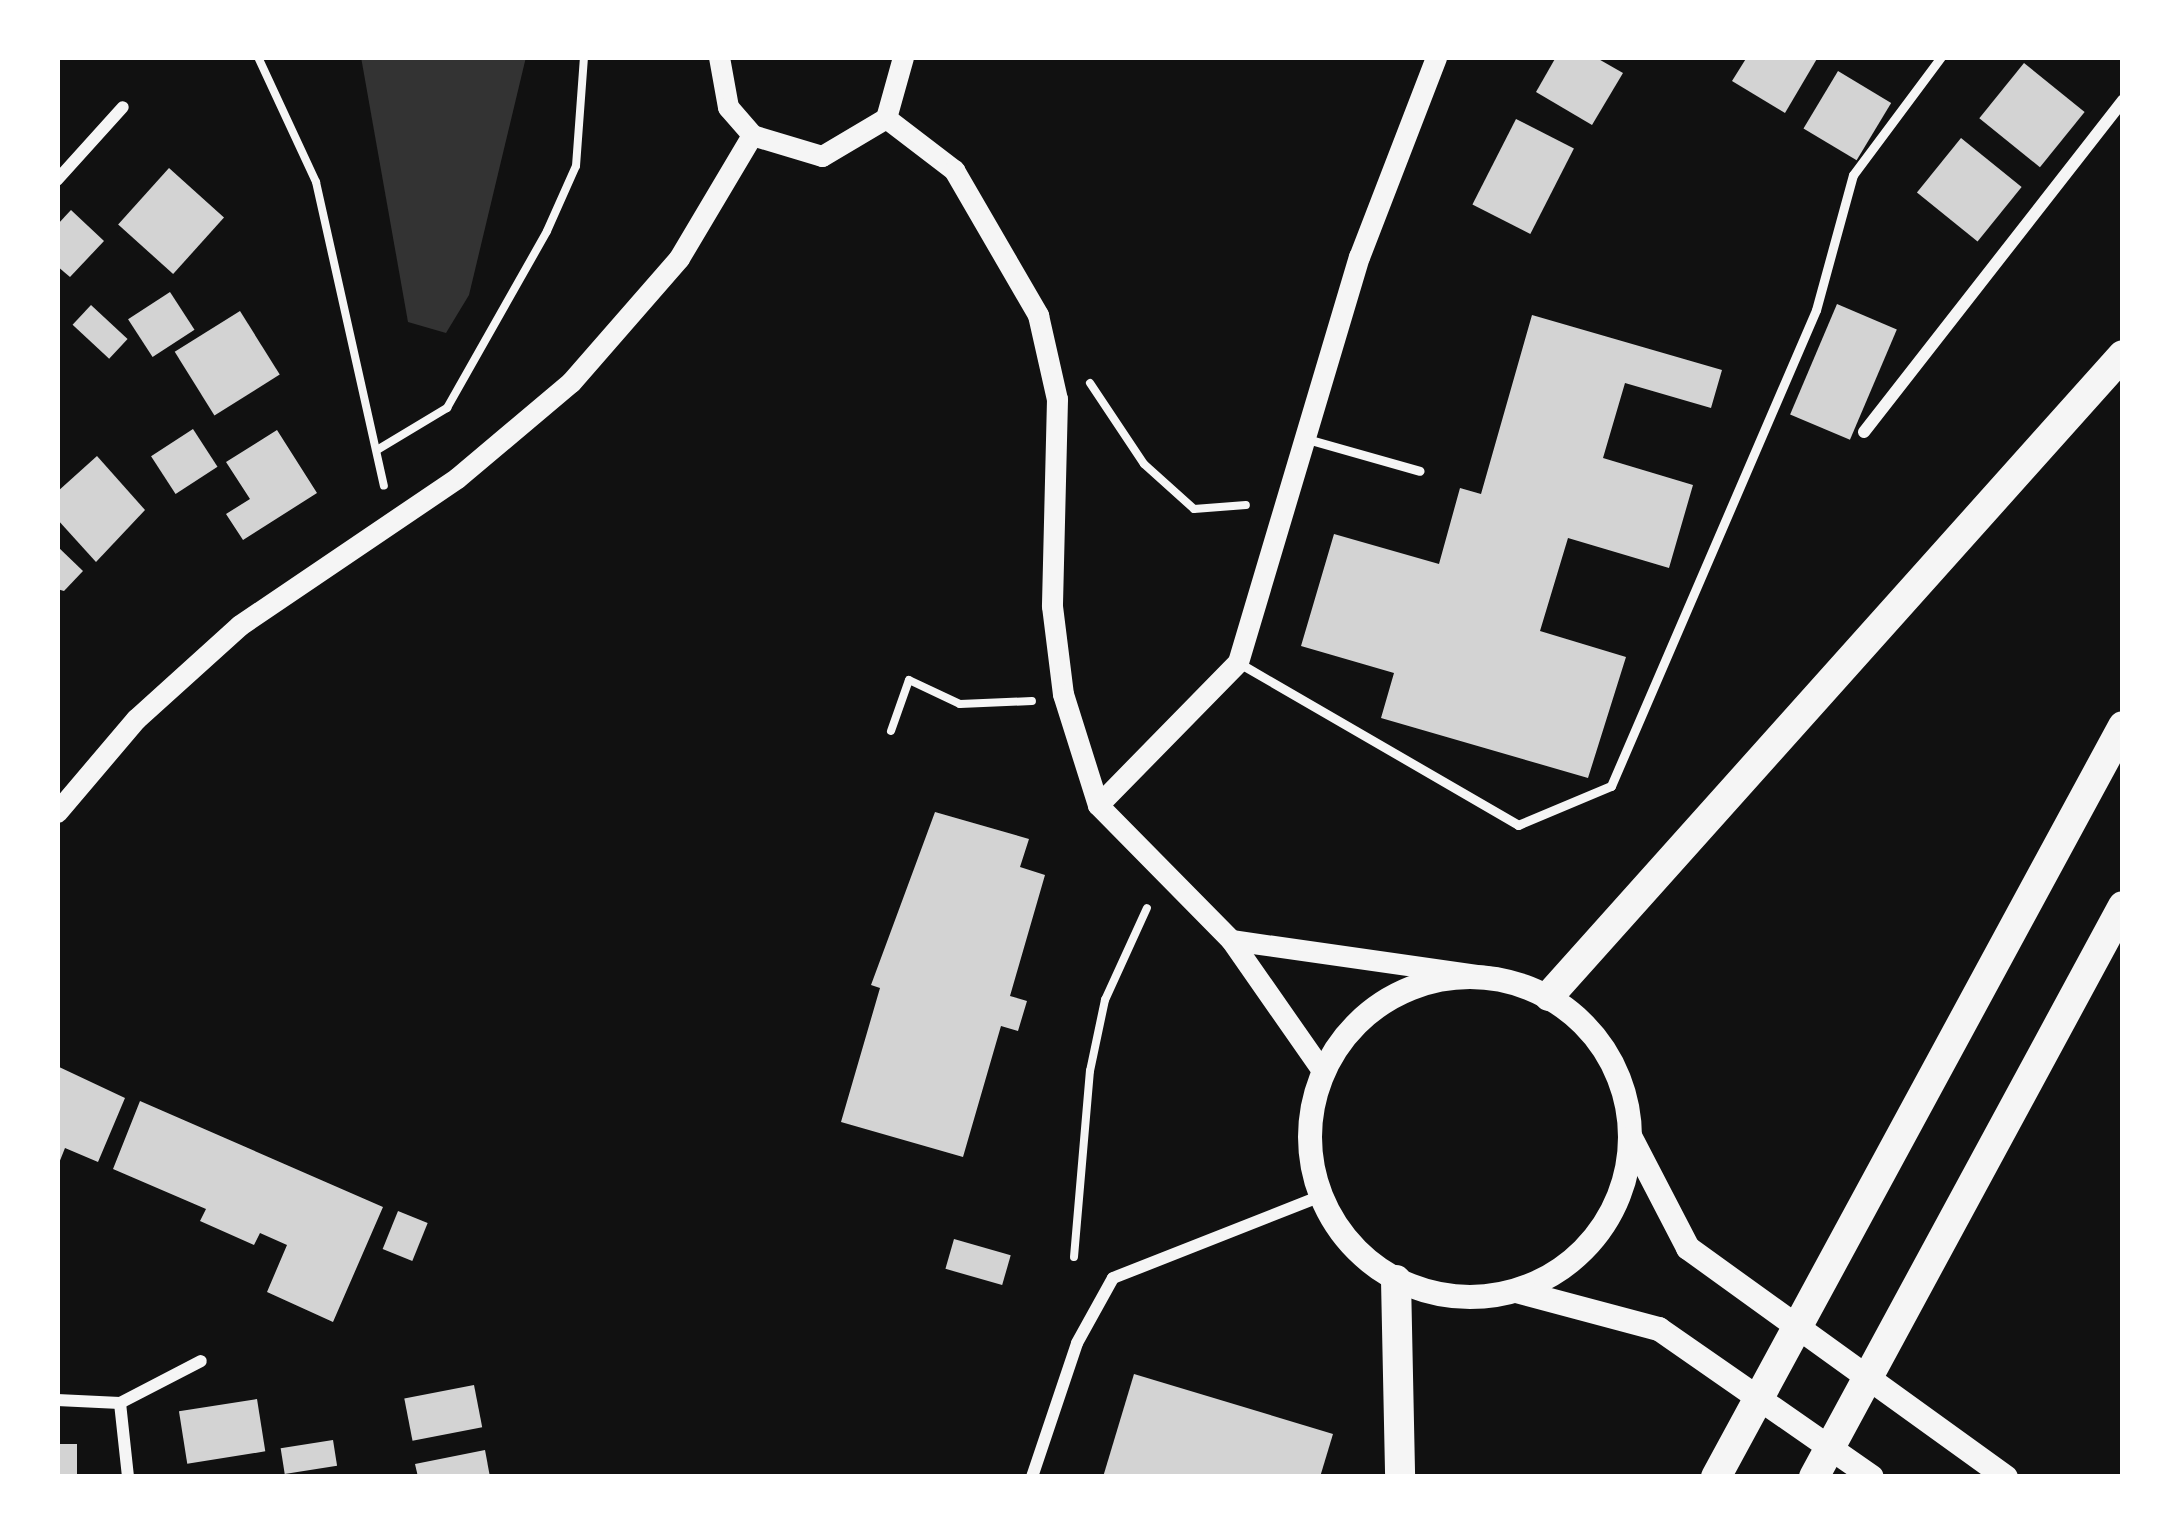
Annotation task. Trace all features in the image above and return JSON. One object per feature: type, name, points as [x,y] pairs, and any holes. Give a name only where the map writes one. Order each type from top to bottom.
[{"type":"main road","points":[[1550,996],[2123,356]]},
{"type":"main road","points":[[1716,1477],[2123,726]]},
{"type":"main road","points":[[1814,1477],[2123,907]]},
{"type":"main road","points":[[1516,1291],[1591,1244],[1622,1193],[1631,1138],[1624,1089],[1599,1040],[1550,996],[1497,978],[1444,978],[1379,1004],[1323,1072],[1311,1162],[1321,1196],[1344,1237],[1396,1280],[1461,1298],[1516,1291],[1659,1329],[1872,1477]]},
{"type":"main road","points":[[1631,1138],[1688,1248],[2006,1477]]},
{"type":"main road","points":[[1396,1280],[1400,1477]]},
{"type":"street","points":[[719,57],[728,106],[752,135],[822,155],[886,118],[903,57]]},
{"type":"street","points":[[1098,805],[1238,662],[1302,437],[1436,57]]},
{"type":"street","points":[[1864,432],[2123,100]]},
{"type":"street","points":[[57,179],[123,106]]},
{"type":"street","points":[[886,118],[955,170],[1004,246],[1046,350],[1063,694],[1098,805],[1162,880],[1232,940],[1323,1072]]},
{"type":"street","points":[[57,812],[186,670],[516,432],[625,324],[752,135]]},
{"type":"street","points":[[1232,940],[1497,978]]},
{"type":"street","points":[[1032,1477],[1077,1343],[1113,1278],[1321,1196]]},
{"type":"street","points":[[57,1400],[120,1403],[201,1361]]},
{"type":"street","points":[[120,1403],[128,1477]]},
{"type":"lane","points":[[1238,662],[1518,825],[1611,786],[1816,310],[1853,176],[1940,57]]},
{"type":"lane","points":[[1302,437],[1420,471]]},
{"type":"path","points":[[259,57],[316,182],[392,521]]},
{"type":"path","points":[[376,451],[447,408],[548,231],[580,148],[584,57]]},
{"type":"path","points":[[1046,350],[1107,396],[1144,464],[1194,509],[1226,512],[1287,491]]},
{"type":"path","points":[[891,731],[909,680],[960,704],[1063,694]]},
{"type":"path","points":[[1074,1257],[1105,1000],[1162,880]]},
{"type":"shaded area","points":[[361,57],[526,57],[469,295],[446,333],[408,322]]},
{"type":"building","points":[[1556,57],[1595,57],[1623,73],[1592,125],[1536,92]]},
{"type":"building","points":[[1747,57],[1818,57],[1785,113],[1732,81]]},
{"type":"building","points":[[2024,63],[2085,112],[2040,167],[1979,118]]},
{"type":"building","points":[[1838,71],[1891,103],[1857,160],[1803,128]]},
{"type":"building","points":[[1516,119],[1574,149],[1530,234],[1472,205]]},
{"type":"building","points":[[1961,138],[2022,187],[1978,241],[1917,192]]},
{"type":"building","points":[[169,168],[224,218],[173,274],[118,224]]},
{"type":"building","points":[[71,210],[104,241],[70,277],[57,266],[57,225]]},
{"type":"building","points":[[170,292],[195,330],[153,357],[128,319]]},
{"type":"building","points":[[1837,304],[1897,329],[1850,440],[1790,414]]},
{"type":"building","points":[[91,305],[128,339],[109,359],[73,325]]},
{"type":"building","points":[[240,311],[280,375],[214,415],[175,352]]},
{"type":"building","points":[[1532,315],[1722,370],[1711,408],[1625,383],[1603,458],[1693,485],[1669,568],[1568,538],[1540,631],[1626,657],[1588,778],[1381,718],[1394,673],[1301,646],[1334,534],[1439,564],[1460,488],[1481,494]]},
{"type":"building","points":[[193,429],[218,467],[176,494],[151,456]]},
{"type":"building","points":[[277,430],[317,493],[243,540],[226,514],[250,499],[226,462]]},
{"type":"building","points":[[97,456],[145,510],[96,562],[57,519],[57,492]]},
{"type":"building","points":[[57,546],[83,571],[64,591],[57,589]]},
{"type":"building","points":[[935,812],[1029,839],[1020,867],[1045,875],[1010,996],[1027,1001],[1018,1031],[1001,1026],[963,1157],[841,1122],[880,988],[871,985]]},
{"type":"building","points":[[57,1066],[125,1098],[98,1162],[65,1148],[57,1168]]},
{"type":"building","points":[[140,1101],[383,1207],[333,1322],[267,1292],[287,1245],[260,1233],[254,1245],[200,1221],[206,1209],[113,1169]]},
{"type":"building","points":[[398,1211],[428,1223],[412,1261],[383,1249]]},
{"type":"building","points":[[954,1239],[1011,1255],[1002,1285],[945,1269]]},
{"type":"building","points":[[1134,1374],[1333,1434],[1320,1477],[1103,1477]]},
{"type":"building","points":[[474,1385],[482,1427],[413,1441],[404,1399]]},
{"type":"building","points":[[257,1399],[265,1451],[187,1464],[179,1411]]},
{"type":"building","points":[[333,1440],[337,1466],[285,1474],[281,1448]]},
{"type":"building","points":[[57,1444],[77,1444],[77,1477],[57,1477]]},
{"type":"building","points":[[485,1450],[490,1477],[418,1477],[415,1464]]}]
